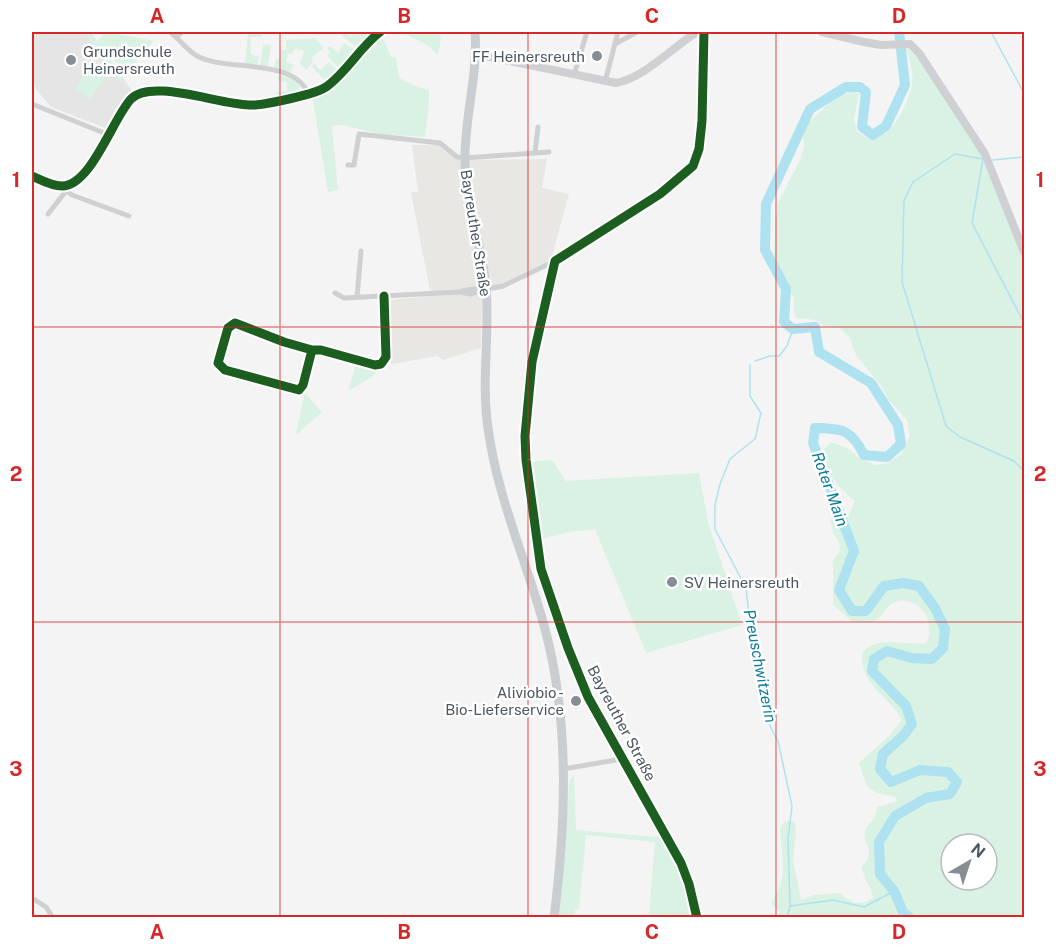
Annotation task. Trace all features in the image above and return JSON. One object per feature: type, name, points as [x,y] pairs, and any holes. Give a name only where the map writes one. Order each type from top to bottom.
[{"type":"main road","name":"Bayreuther Straße","points":[[475,32],[476,54],[465,142],[466,190],[486,289],[485,399],[488,431],[494,463],[537,600],[550,653],[560,717],[563,770],[562,837],[554,918]]},
{"type":"street","points":[[170,32],[199,57],[280,72],[300,82],[308,93]]},
{"type":"street","points":[[176,37],[182,32]]},
{"type":"street","points":[[48,214],[65,188],[80,178],[131,98],[139,93],[150,90],[172,92],[253,105],[308,93],[326,87],[380,32]]},
{"type":"street","points":[[574,75],[586,32]]},
{"type":"street","points":[[605,82],[618,32]]},
{"type":"street","points":[[615,44],[637,32]]},
{"type":"street","points":[[476,54],[605,82],[619,83],[636,75],[697,32]]},
{"type":"street","points":[[335,293],[344,298],[459,292],[470,294],[503,286],[555,261],[660,194],[693,166],[699,149],[702,121],[704,32]]},
{"type":"street","points":[[822,32],[864,42],[891,45],[910,44],[924,58],[985,154],[1024,252]]},
{"type":"street","points":[[32,104],[109,135]]},
{"type":"street","points":[[535,153],[538,127]]},
{"type":"street","points":[[348,165],[354,165],[359,134],[440,143],[457,157],[465,158],[549,152]]},
{"type":"street","points":[[32,176],[65,188],[72,195],[129,216]]},
{"type":"street","points":[[357,297],[362,251]]},
{"type":"street","points":[[312,350],[303,385],[299,390],[225,370],[218,363],[228,328],[235,323],[279,341],[312,350],[321,350],[375,365],[383,363],[386,357],[384,296]]},
{"type":"street","name":"Bayreuther Straße","points":[[539,548],[542,572],[576,668],[595,710],[681,863],[697,918]]},
{"type":"street","points":[[563,770],[622,759]]},
{"type":"street","points":[[32,897],[46,907],[53,918]]},
{"type":"shaded area","name":"Grundschule Heinersreuth","points":[[32,32],[77,32],[77,34],[90,32],[133,92],[108,129],[51,107],[36,89],[32,82]]},
{"type":"shaded area","points":[[412,145],[439,145],[459,160],[547,159],[542,188],[569,194],[551,260],[482,293],[481,348],[443,360],[437,356],[393,364],[390,362],[389,300],[431,296],[411,192],[418,192]]},
{"type":"green space","points":[[84,32],[90,32],[97,41],[107,32],[154,41],[127,71],[105,52],[124,79],[120,82]]},
{"type":"green space","points":[[248,32],[261,32],[261,37],[250,37],[251,54],[259,57],[257,65],[245,63]]},
{"type":"green space","points":[[354,32],[377,32],[359,49],[342,36],[344,33],[352,36]]},
{"type":"green space","points":[[401,32],[439,32],[441,39],[438,54],[427,45]]},
{"type":"green space","points":[[378,35],[384,41],[391,57],[396,58],[399,78],[429,90],[425,137],[381,134],[342,125],[332,126],[338,190],[328,192],[312,94],[319,92]]},
{"type":"green space","points":[[315,38],[324,48],[312,57],[313,61],[306,70],[300,64],[304,51],[295,48],[292,54],[288,54],[286,62],[294,65],[290,72],[274,67],[281,50],[286,50],[286,40]]},
{"type":"green space","points":[[344,43],[357,51],[340,69],[327,56],[330,52],[327,48],[330,46],[338,53]]},
{"type":"green space","points":[[263,44],[271,45],[268,66],[260,65]]},
{"type":"green space","points":[[906,48],[919,57],[981,152],[1024,259],[1024,917],[777,917],[780,912],[771,903],[782,876],[780,830],[787,822],[795,822],[793,859],[801,900],[814,895],[840,893],[856,903],[873,898],[862,867],[869,856],[865,832],[875,816],[877,807],[895,802],[897,797],[877,793],[867,786],[859,763],[889,736],[902,720],[865,674],[862,653],[868,647],[883,642],[926,643],[929,628],[928,620],[919,607],[906,601],[894,603],[876,620],[868,623],[853,622],[833,605],[833,561],[840,551],[839,542],[830,520],[849,515],[855,501],[834,479],[827,465],[824,449],[831,442],[847,448],[858,457],[875,465],[889,463],[901,454],[910,436],[907,420],[888,399],[883,388],[856,355],[849,337],[840,328],[825,327],[816,320],[796,318],[793,308],[794,297],[786,287],[774,256],[776,217],[779,201],[804,148],[803,134],[807,124],[835,98],[853,91],[859,94],[854,119],[857,132],[871,140],[879,137],[893,126],[907,102],[912,85],[912,71]]},
{"type":"green space","points":[[329,62],[338,71],[327,82],[312,67],[314,63],[320,70]]},
{"type":"green space","points":[[90,67],[105,77],[90,99],[75,88]]},
{"type":"green space","points":[[279,75],[294,80],[300,87],[298,92],[277,96],[276,92],[287,91],[287,82],[278,81]]},
{"type":"green space","points":[[356,363],[374,368],[376,372],[372,377],[348,391]]},
{"type":"green space","points":[[305,393],[322,412],[297,434],[296,433]]},
{"type":"green space","name":"SV Heinersreuth","points":[[552,460],[566,481],[699,473],[708,522],[742,625],[646,653],[595,529],[541,539],[529,462]]},
{"type":"green space","points":[[574,775],[576,830],[656,837],[661,834],[680,867],[694,917],[649,915],[655,842],[586,835],[579,909],[575,909],[574,917],[558,918],[569,781]]},
{"type":"waterway","name":"Roter Main","points":[[899,32],[905,85],[886,126],[873,135],[862,127],[866,92],[860,87],[846,87],[810,109],[766,204],[765,250],[786,289],[784,322],[793,329],[815,327],[819,352],[871,383],[898,425],[901,444],[887,457],[864,455],[855,440],[845,432],[815,428],[813,443],[854,551],[839,590],[852,611],[866,611],[884,586],[903,583],[919,586],[935,608],[945,629],[943,648],[932,659],[912,658],[887,651],[874,659],[872,671],[906,706],[912,724],[903,736],[883,754],[880,769],[891,782],[920,770],[948,772],[957,782],[950,794],[926,798],[895,816],[879,842],[880,874],[894,891],[903,912],[910,918]]},
{"type":"waterway","points":[[991,32],[1024,93]]},
{"type":"waterway","points":[[1024,323],[972,223],[983,159],[955,154],[913,182],[904,201],[902,282],[946,426],[960,437],[1014,461],[1024,471]]},
{"type":"waterway","points":[[993,160],[1024,157]]},
{"type":"waterway","name":"Preuschwitzerin","points":[[755,361],[770,356],[779,356],[787,346],[793,329]]},
{"type":"waterway","name":"Preuschwitzerin","points":[[750,365],[750,396],[761,413],[755,439],[730,459],[720,484],[715,505],[715,529],[746,588],[761,687],[770,726],[778,741],[792,806],[788,839],[790,906],[787,918]]},
{"type":"waterway","points":[[790,906],[833,900],[864,907],[894,891]]},
{"type":"cycle path","points":[[32,176],[58,186],[73,183],[101,150],[124,108],[131,99],[141,93],[171,92],[255,105],[303,96],[321,90],[334,81],[380,32]]},
{"type":"cycle path","points":[[697,918],[689,884],[681,863],[588,697],[568,648],[541,569],[526,460],[525,436],[532,362],[555,261],[660,194],[693,166],[699,149],[702,121],[704,32]]},
{"type":"cycle path","points":[[312,350],[303,385],[299,390],[225,370],[218,363],[228,328],[235,323],[312,350],[321,350],[375,365],[381,364],[386,357],[384,296]]},
{"type":"place","name":"FF Heinersreuth","points":[[597,56]]},
{"type":"place","name":"Grundschule Heinersreuth","points":[[71,60]]},
{"type":"place","name":"SV Heinersreuth","points":[[672,582]]},
{"type":"place","name":"Aliviobio - Bio-Lieferservice","points":[[576,701]]}]
